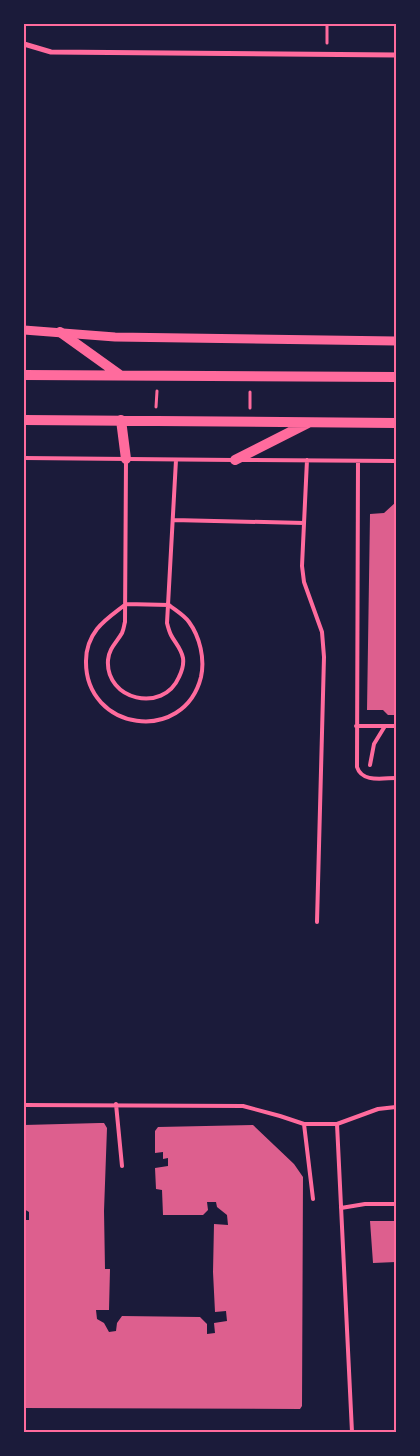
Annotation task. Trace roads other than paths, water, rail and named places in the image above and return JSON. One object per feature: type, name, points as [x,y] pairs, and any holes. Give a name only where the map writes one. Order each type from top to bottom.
[{"type":"main road","points":[[60,332],[120,375]]},
{"type":"main road","points":[[24,375],[396,377]]},
{"type":"main road","points":[[24,420],[396,423]]},
{"type":"main road","points":[[121,420],[126,459]]},
{"type":"main road","points":[[235,460],[309,422]]},
{"type":"street","points":[[24,44],[52,52],[396,55]]},
{"type":"street","points":[[24,330],[115,337],[396,341]]},
{"type":"lane","points":[[24,458],[396,461]]},
{"type":"lane","points":[[126,459],[125,622],[122,633],[111,646],[108,660],[110,673],[115,684],[124,693],[146,700],[158,698],[169,692],[177,682],[182,671],[183,660],[179,645],[171,635],[167,624],[176,460]]},
{"type":"lane","points":[[307,460],[302,566],[304,582],[322,632],[324,657],[317,922]]},
{"type":"lane","points":[[358,460],[356,760],[358,772],[362,776],[368,778],[396,778]]},
{"type":"lane","points":[[173,520],[304,523]]},
{"type":"lane","points":[[126,604],[168,604],[188,622],[200,647],[203,660],[202,672],[196,691],[184,706],[162,720],[136,721],[112,712],[102,704],[94,693],[89,681],[86,655],[90,643],[104,621],[126,604]]},
{"type":"lane","points":[[356,726],[396,726]]},
{"type":"lane","points":[[370,765],[374,744],[385,726]]},
{"type":"lane","points":[[116,1104],[122,1166]]},
{"type":"lane","points":[[24,1105],[243,1106],[304,1124],[337,1124],[378,1109],[396,1107]]},
{"type":"lane","points":[[304,1124],[313,1199]]},
{"type":"lane","points":[[337,1124],[352,1432]]},
{"type":"lane","points":[[341,1208],[365,1204],[396,1204]]}]
